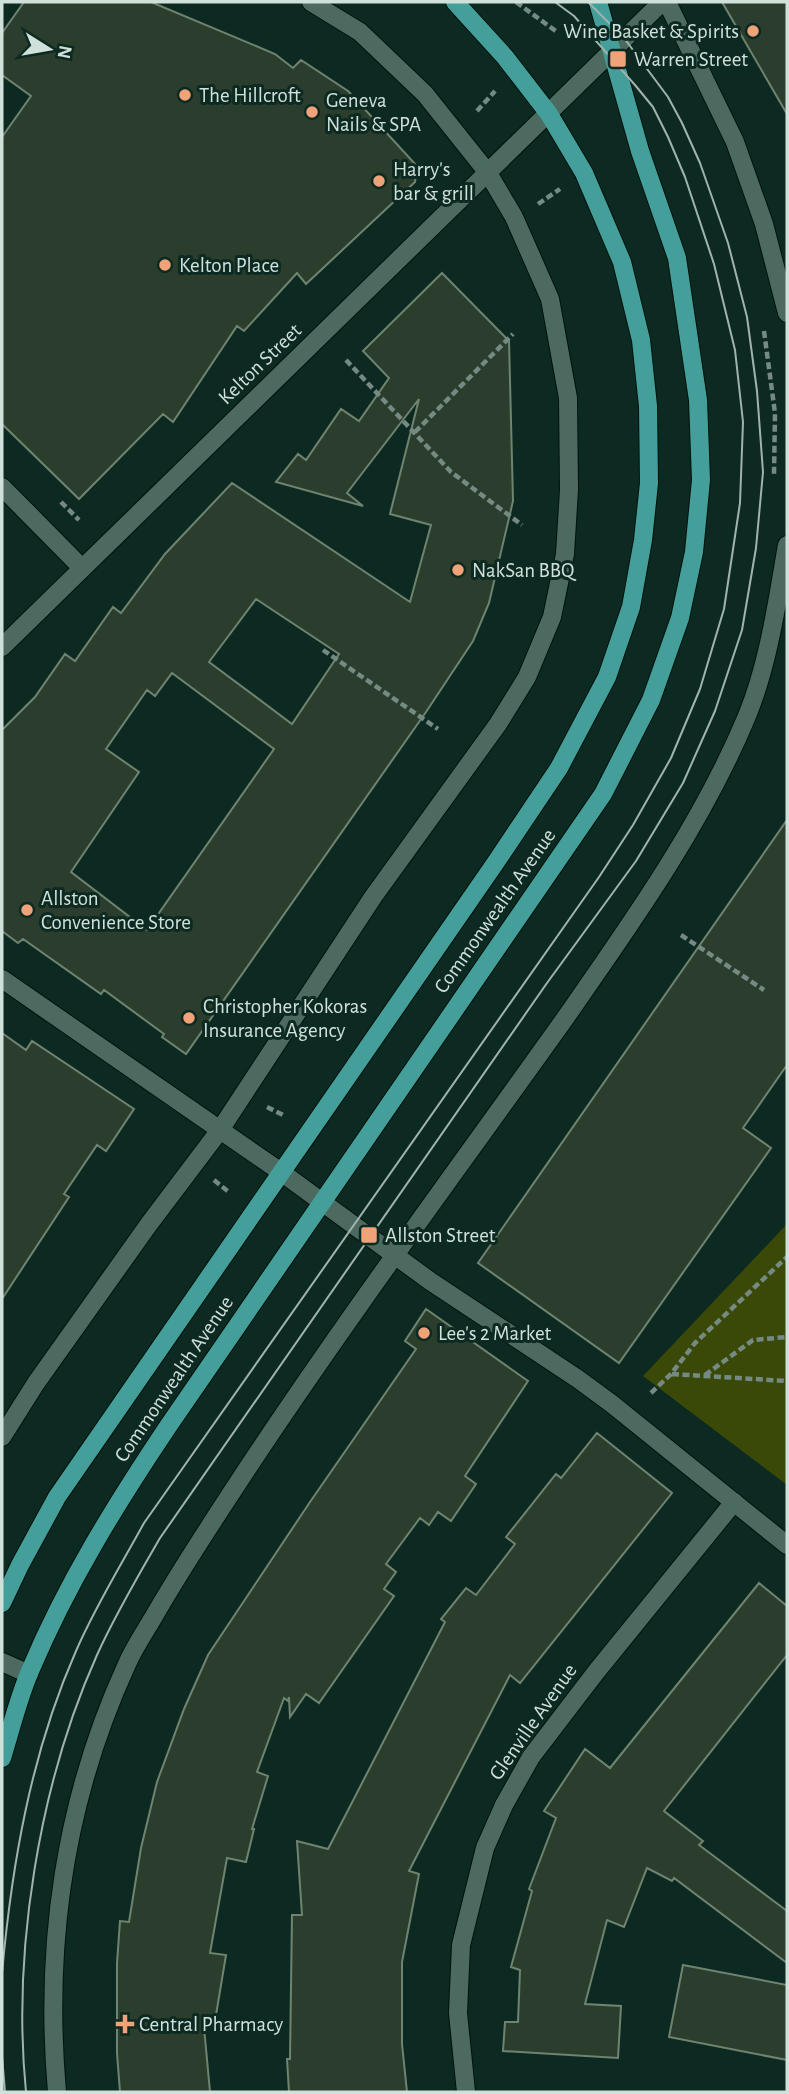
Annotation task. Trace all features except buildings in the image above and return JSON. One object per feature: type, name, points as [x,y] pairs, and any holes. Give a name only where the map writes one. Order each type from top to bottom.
[{"type":"main road","name":"Commonwealth Avenue","points":[[2,1603],[57,1497],[559,768],[607,677],[631,607],[643,540],[649,482],[648,406],[641,340],[622,262],[583,173],[549,114],[505,57],[456,2]]},
{"type":"main road","name":"Commonwealth Avenue","points":[[2,1758],[29,1674],[69,1586],[113,1509],[603,794],[651,700],[680,618],[694,552],[701,480],[698,400],[677,258],[640,151],[598,2]]},
{"type":"street","points":[[2,1437],[44,1371],[220,1130],[373,897],[498,724],[527,677],[552,617],[565,554],[569,489],[568,398],[550,299],[514,217],[488,173],[425,94],[380,50],[341,19],[312,2]]},
{"type":"street","points":[[612,51],[662,2]]},
{"type":"street","points":[[667,2],[735,142],[764,224],[787,313]]},
{"type":"street","name":"Kelton Street","points":[[2,647],[612,51]]},
{"type":"street","points":[[2,487],[82,568]]},
{"type":"street","points":[[57,2092],[53,2040],[57,1916],[62,1881],[70,1833],[93,1753],[128,1662],[176,1577],[293,1400],[589,984],[681,846],[748,713],[773,629],[787,545]]},
{"type":"street","points":[[2,979],[612,1404],[787,1545]]},
{"type":"street","name":"Glenville Avenue","points":[[466,2092],[458,2013],[461,1945],[485,1848],[504,1805],[531,1757],[734,1502]]},
{"type":"street","points":[[2,1662],[29,1674]]},
{"type":"path","points":[[516,2],[557,32]]},
{"type":"path","points":[[477,111],[501,84]]},
{"type":"path","points":[[534,206],[560,189]]},
{"type":"path","points":[[764,330],[775,413],[774,474]]},
{"type":"path","points":[[415,432],[513,334]]},
{"type":"path","points":[[346,360],[451,472],[522,525]]},
{"type":"path","points":[[61,502],[79,520]]},
{"type":"path","points":[[323,650],[438,729]]},
{"type":"path","points":[[681,935],[764,990]]},
{"type":"path","points":[[260,1103],[285,1116]]},
{"type":"path","points":[[208,1175],[230,1193]]},
{"type":"path","points":[[651,1393],[671,1374],[695,1343],[787,1256]]},
{"type":"path","points":[[704,1376],[753,1339],[787,1337]]},
{"type":"path","points":[[671,1374],[787,1381]]},
{"type":"green space","points":[[787,1224],[787,1485],[643,1376]]},
{"type":"tram line","points":[[2,1973],[11,1891],[35,1769],[60,1690],[100,1602],[144,1523],[633,825],[671,758],[700,689],[724,609],[740,503],[743,422],[735,350],[714,264],[685,177],[653,107],[574,16],[555,2]]},
{"type":"tram line","points":[[26,2092],[23,1983],[34,1869],[59,1758],[104,1640],[160,1538],[547,983],[636,861],[683,783],[715,711],[742,630],[756,548],[763,472],[757,391],[747,317],[728,243],[700,163],[682,123],[668,97],[624,38],[588,2]]},
{"type":"tram line","points":[[2,2056],[5,2092]]},
{"type":"place","name":"Wine Basket & Spirits","points":[[753,31]]},
{"type":"place","name":"Warren Street","points":[[618,59]]},
{"type":"place","name":"The Hillcroft","points":[[185,95]]},
{"type":"place","name":"Geneva Nails & SPA","points":[[312,112]]},
{"type":"place","name":"Harry's bar & grill","points":[[379,181]]},
{"type":"place","name":"Kelton Place","points":[[165,265]]},
{"type":"place","name":"NakSan BBQ","points":[[458,570]]},
{"type":"place","name":"Allston Convenience Store","points":[[27,910]]},
{"type":"place","name":"Christopher Kokoras Insurance Agency","points":[[189,1018]]},
{"type":"place","name":"Allston Street","points":[[369,1235]]},
{"type":"place","name":"Lee's 2 Market","points":[[424,1333]]},
{"type":"place","name":"Central Pharmacy","points":[[125,2024]]}]
